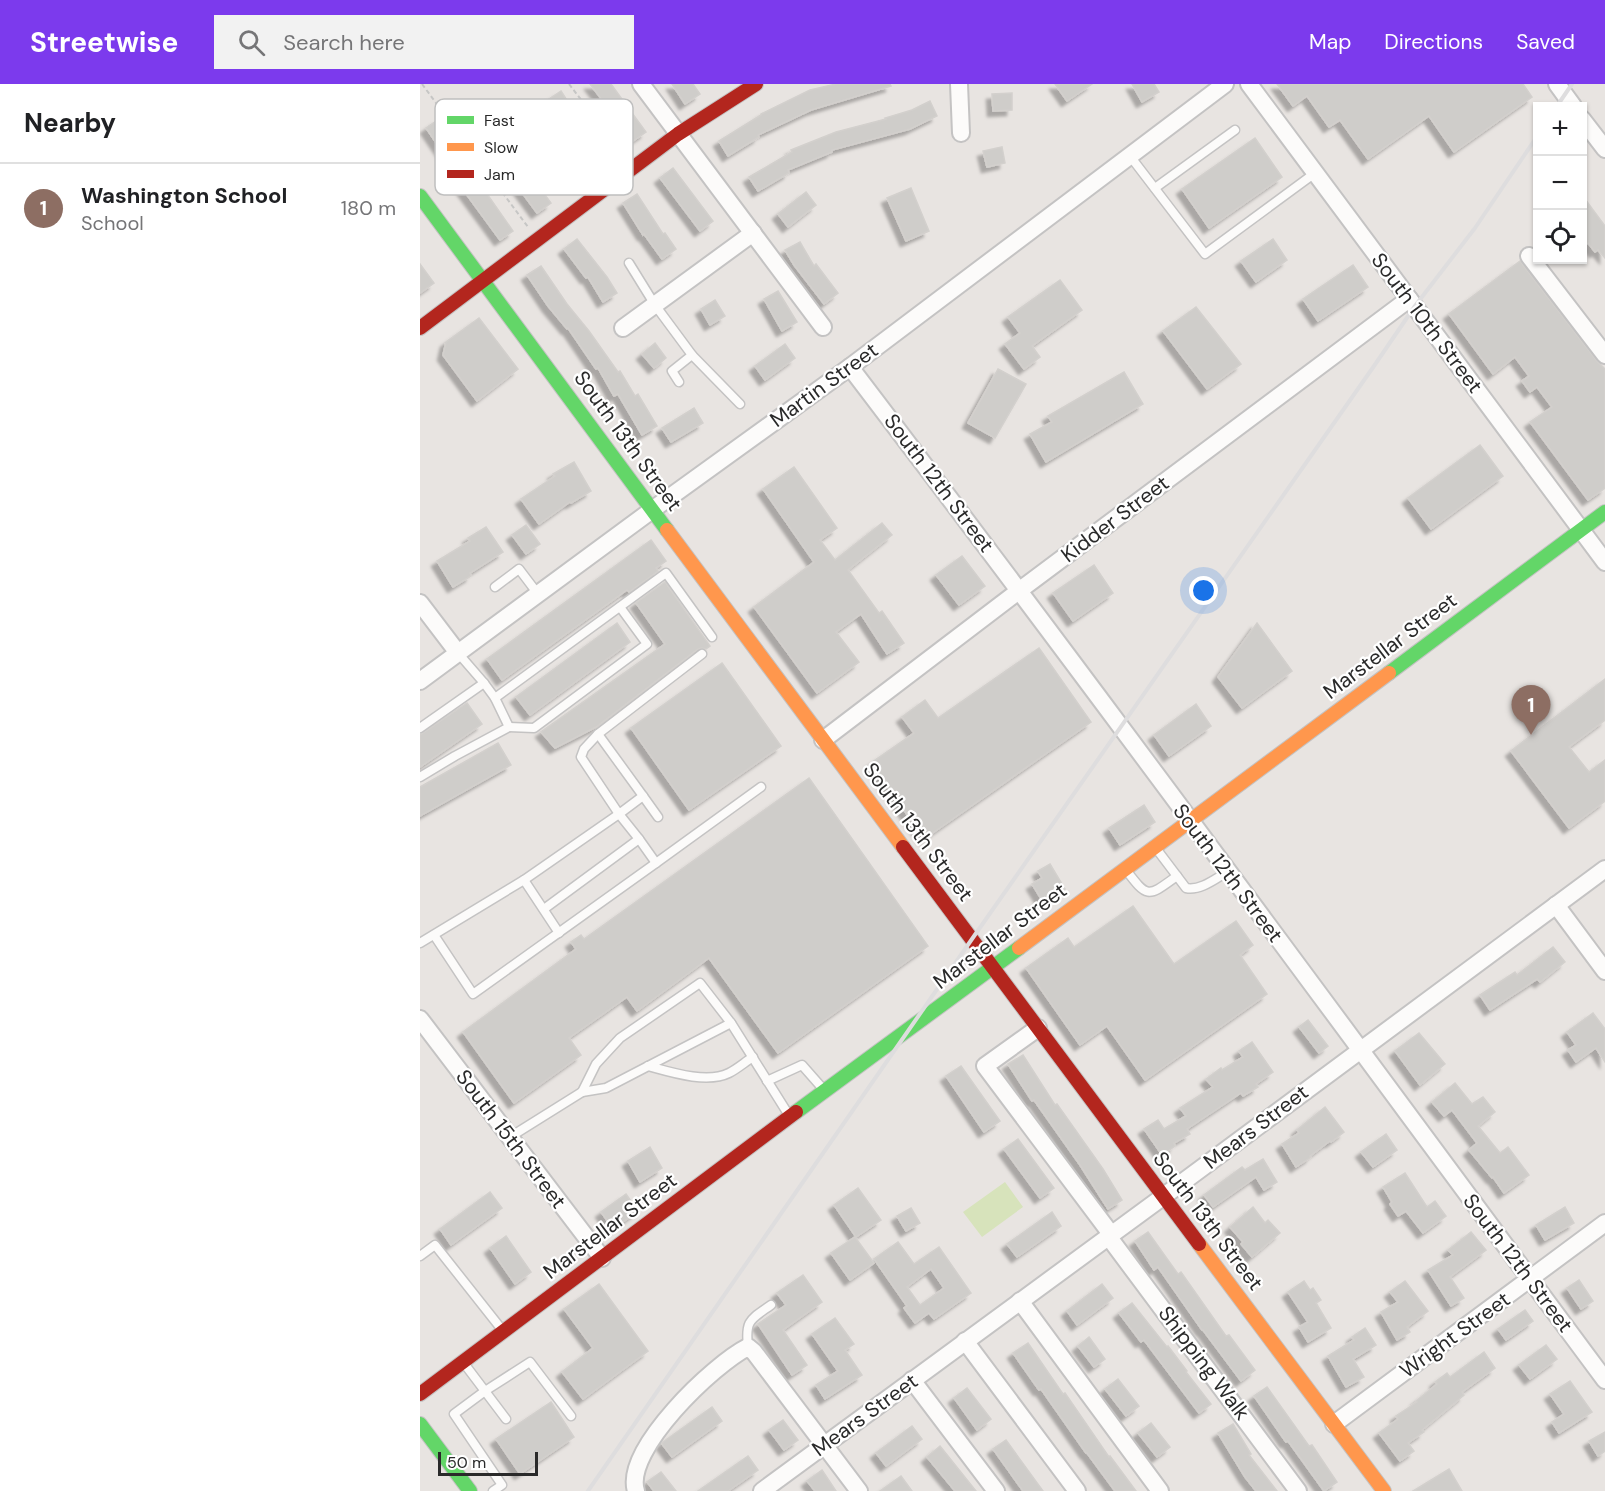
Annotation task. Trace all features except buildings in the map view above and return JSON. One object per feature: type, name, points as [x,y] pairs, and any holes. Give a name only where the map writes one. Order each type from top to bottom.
[{"type":"street","points":[[641,84],[823,327]]},
{"type":"street","points":[[633,168],[678,134],[756,84]]},
{"type":"street","points":[[960,84],[961,132]]},
{"type":"street","name":"Martin Street","points":[[420,681],[850,367],[1225,84]]},
{"type":"street","name":"South 10th Street","points":[[1249,84],[1605,562]]},
{"type":"street","points":[[1557,84],[1570,102]]},
{"type":"street","points":[[1587,126],[1605,149]]},
{"type":"street","points":[[420,328],[597,195]]},
{"type":"street","name":"South 13th Street","points":[[420,196],[1383,1491]]},
{"type":"street","points":[[623,328],[753,233]]},
{"type":"street","points":[[1529,256],[1605,355]]},
{"type":"street","name":"Kidder Street","points":[[823,740],[1409,299]]},
{"type":"street","name":"South 12th Street","points":[[850,367],[1020,590],[1605,1380]]},
{"type":"street","name":"Marstellar Street","points":[[420,1394],[1605,512]]},
{"type":"street","points":[[420,603],[458,653]]},
{"type":"street","name":"Mears Street","points":[[762,1491],[1605,869]]},
{"type":"street","points":[[1556,905],[1605,971]]},
{"type":"street","name":"South 15th Street","points":[[423,1028],[602,1258]]},
{"type":"street","name":"Shipping Walk","points":[[1038,1028],[985,1066],[1298,1491]]},
{"type":"street","name":"Wright Street","points":[[1334,1424],[1605,1223]]},
{"type":"street","points":[[1020,1301],[1160,1491]]},
{"type":"street","points":[[965,1341],[1077,1491]]},
{"type":"street","points":[[636,1491],[634,1485],[639,1464],[649,1442],[663,1422],[690,1394],[730,1359],[748,1347],[859,1491]]},
{"type":"street","points":[[912,1380],[996,1491]]},
{"type":"street","points":[[420,1424],[470,1491]]},
{"type":"lane","points":[[1155,188],[1235,130]]},
{"type":"lane","points":[[1130,156],[1205,254],[1315,173]]},
{"type":"lane","points":[[629,263],[692,355],[740,404]]},
{"type":"lane","points":[[679,382],[672,371],[692,355]]},
{"type":"lane","points":[[495,587],[519,569],[538,594]]},
{"type":"lane","points":[[495,699],[666,573],[712,638]]},
{"type":"lane","points":[[420,777],[509,727],[534,728],[647,644],[620,607]]},
{"type":"lane","points":[[458,653],[484,682],[509,727]]},
{"type":"lane","points":[[656,863],[619,814],[581,757],[584,749],[598,734],[702,654]]},
{"type":"lane","points":[[420,728],[484,682]]},
{"type":"lane","points":[[598,734],[658,817]]},
{"type":"lane","points":[[434,935],[473,994],[761,787]]},
{"type":"lane","points":[[420,942],[524,880],[643,796]]},
{"type":"lane","points":[[544,909],[639,839]]},
{"type":"lane","points":[[1155,847],[1186,888],[1193,889],[1209,883],[1227,872]]},
{"type":"lane","points":[[1126,869],[1140,888],[1149,893],[1156,891],[1177,876]]},
{"type":"lane","points":[[524,880],[560,933]]},
{"type":"lane","points":[[582,1092],[596,1064],[620,1038],[700,983],[731,1023],[790,1117]]},
{"type":"lane","points":[[510,1137],[582,1092],[606,1088],[731,1023]]},
{"type":"lane","points":[[648,1066],[674,1074],[712,1077],[728,1074],[753,1057]]},
{"type":"lane","points":[[767,1081],[802,1065],[825,1091]]},
{"type":"lane","points":[[420,1256],[435,1245],[504,1331]]},
{"type":"lane","points":[[748,1347],[747,1327],[750,1320],[771,1305]]},
{"type":"lane","points":[[463,1362],[506,1419]]},
{"type":"lane","points":[[493,1491],[502,1485],[454,1414],[530,1362],[571,1416]]},
{"type":"path","points":[[423,84],[435,100]]},
{"type":"path","points":[[569,84],[580,99]]},
{"type":"path","points":[[505,195],[538,240]]},
{"type":"green space","points":[[1005,1182],[1023,1207],[982,1237],[963,1212]]},
{"type":"railway","points":[[1560,102],[1572,84]]},
{"type":"railway","points":[[588,1491],[1415,306],[1475,228],[1533,142]]},
{"type":"traffic: fast","points":[[420,196],[667,530]]},
{"type":"traffic: fast","points":[[1389,673],[1605,512]]},
{"type":"traffic: fast","points":[[796,1112],[1019,948]]},
{"type":"traffic: fast","points":[[420,1424],[470,1491]]},
{"type":"traffic: slow","points":[[667,530],[903,847]]},
{"type":"traffic: slow","points":[[1019,948],[1389,673]]},
{"type":"traffic: slow","points":[[1199,1244],[1384,1491]]},
{"type":"traffic: jam","points":[[633,168],[678,134],[756,84]]},
{"type":"traffic: jam","points":[[420,328],[597,195]]},
{"type":"traffic: jam","points":[[903,847],[1199,1244]]},
{"type":"traffic: jam","points":[[420,1394],[796,1112]]},
{"type":"place","name":"Washington School","points":[[1531,735]]}]
